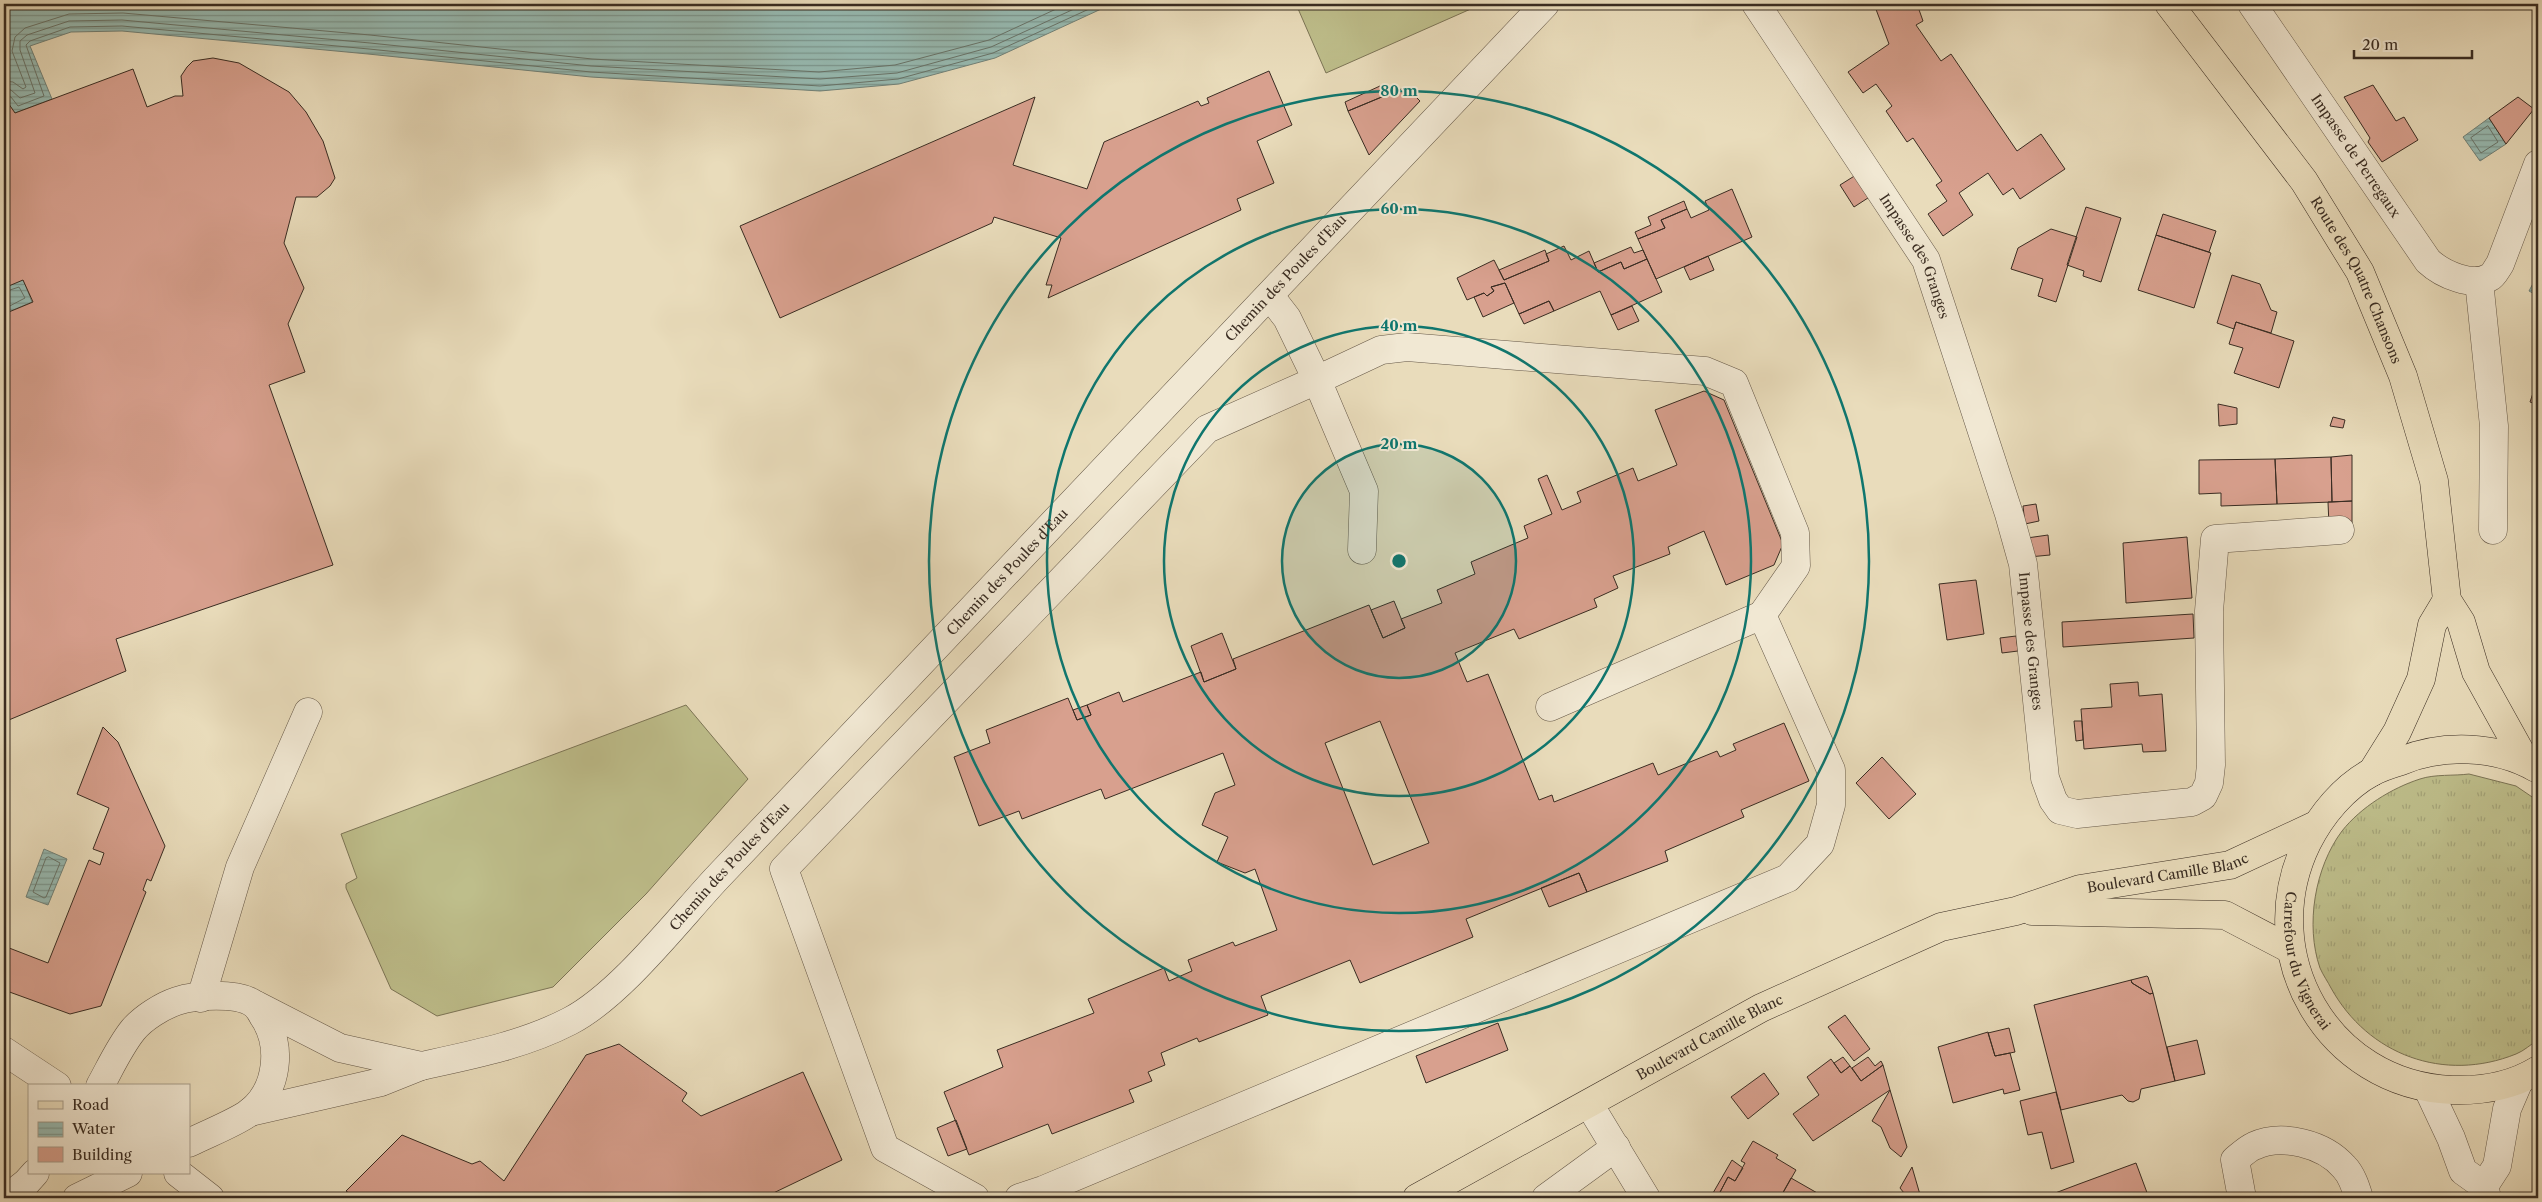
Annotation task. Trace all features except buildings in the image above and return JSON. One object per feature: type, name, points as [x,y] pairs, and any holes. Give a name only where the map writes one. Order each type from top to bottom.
[{"type":"main road","name":"Route des Quatre Chansons","points":[[2169,4],[2304,181],[2360,272],[2403,376],[2434,481],[2446,600],[2461,622],[2476,672],[2532,765]]},
{"type":"main road","points":[[2372,772],[2397,732],[2421,679],[2432,625],[2446,600]]},
{"type":"main road","name":"Carrefour du Vignerai","points":[[2529,1075],[2474,1091],[2428,1089],[2379,1072],[2337,1041],[2307,998],[2290,949],[2288,906],[2297,864],[2316,825],[2341,795],[2372,772],[2421,752],[2475,749],[2532,765]]},
{"type":"main road","name":"Boulevard Camille Blanc","points":[[1417,1198],[1761,1008],[1837,972],[1941,927],[2016,910],[2080,889],[2230,865],[2316,825]]},
{"type":"main road","name":"Boulevard Camille Blanc","points":[[2016,910],[2224,915],[2290,949]]},
{"type":"street","name":"Chemin des Poules d'Eau","points":[[190,1142],[250,1112],[381,1082],[422,1066],[488,1051],[535,1037],[571,1020],[602,998],[635,968],[824,765],[1545,4]]},
{"type":"street","name":"Impasse des Granges","points":[[1756,4],[1926,260],[2010,514],[2023,564],[2046,778],[2053,800],[2060,810],[2077,814],[2192,802],[2203,796],[2209,783],[2211,766],[2209,611],[2215,539],[2340,530]]},
{"type":"street","name":"Impasse de Perregaux","points":[[2252,4],[2428,261],[2445,273],[2479,281]]},
{"type":"street","points":[[2493,530],[2494,426],[2479,281],[2492,277],[2500,264],[2538,164]]},
{"type":"street","points":[[1270,296],[1287,318],[1317,380],[1364,491],[1362,550]]},
{"type":"street","points":[[975,1198],[884,1148],[784,869],[1207,429],[1381,350],[1407,347],[1705,371],[1734,384],[1795,533],[1796,566],[1762,615],[1550,707]]},
{"type":"street","points":[[1019,1198],[1043,1190],[1788,878],[1820,844],[1831,805],[1831,770],[1762,615]]},
{"type":"street","points":[[201,998],[240,867],[308,712]]},
{"type":"street","name":"Chemin des Poules d'Eau","points":[[101,1084],[133,1030],[154,1012],[178,1001],[227,996],[242,998],[340,1048],[422,1066]]},
{"type":"street","name":"Chemin des Poules d'Eau","points":[[250,1112],[267,1091],[274,1072],[276,1055],[274,1039],[267,1021],[256,1005]]},
{"type":"street","points":[[4,1051],[54,1084]]},
{"type":"street","points":[[2428,1089],[2451,1138],[2463,1171],[2486,1192],[2497,1166],[2507,1109],[2529,1075]]},
{"type":"street","points":[[1589,1104],[1646,1198]]},
{"type":"street","points":[[2242,1198],[2235,1160],[2255,1145],[2284,1141],[2306,1144],[2325,1152],[2344,1167],[2355,1185],[2359,1198]]},
{"type":"street","points":[[1546,1198],[1616,1147]]},
{"type":"street","points":[[7,1198],[26,1184],[33,1174]]},
{"type":"street","points":[[77,1198],[126,1174]]},
{"type":"street","points":[[179,1174],[210,1198]]},
{"type":"green space","points":[[1296,4],[1482,4],[1326,73]]},
{"type":"green space","points":[[686,705],[748,779],[646,894],[553,987],[437,1016],[391,989],[346,888],[346,884],[357,878],[341,834]]},
{"type":"green space","points":[[2469,774],[2516,786],[2538,801],[2538,1040],[2519,1053],[2489,1062],[2462,1065],[2436,1064],[2410,1057],[2387,1046],[2365,1031],[2347,1011],[2320,968],[2313,934],[2315,897],[2319,879],[2333,845],[2350,822],[2368,806],[2388,793],[2426,777]]},
{"type":"water","points":[[4,4],[1112,4],[995,58],[899,84],[820,91],[591,77],[122,31],[71,32],[30,46],[52,99],[15,113],[4,98]]},
{"type":"water","points":[[2489,118],[2506,144],[2480,161],[2463,137]]},
{"type":"water","points":[[2538,274],[2538,296],[2529,291]]},
{"type":"water","points":[[23,279],[32,302],[4,314],[4,287]]},
{"type":"water","points":[[44,849],[67,859],[48,905],[26,897]]}]
